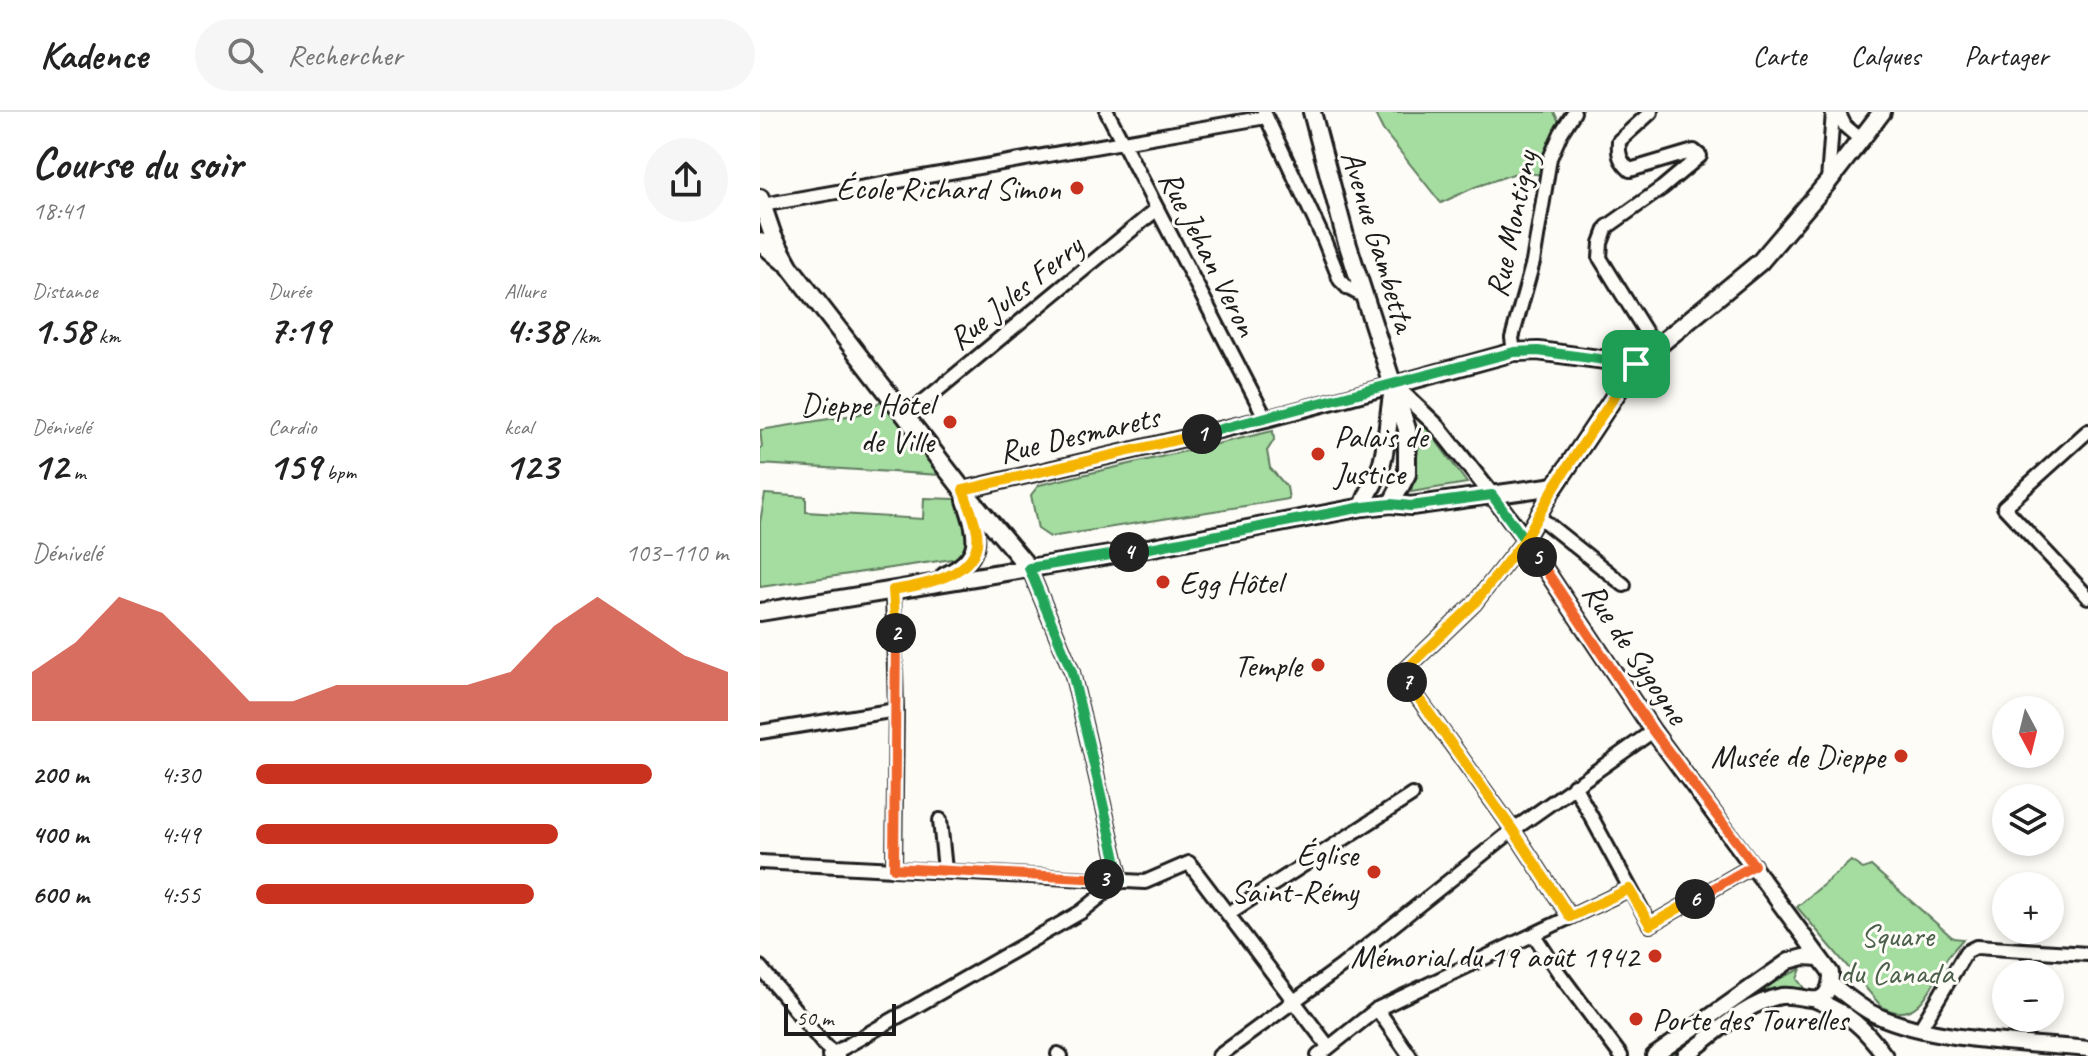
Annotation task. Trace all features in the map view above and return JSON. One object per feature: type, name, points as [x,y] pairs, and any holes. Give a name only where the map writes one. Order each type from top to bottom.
[{"type":"main road","name":"Avenue Gambetta","points":[[1312,112],[1345,236],[1407,429],[1407,474],[1391,504]]},
{"type":"main road","points":[[760,612],[1029,568],[1360,508],[1391,504],[1411,506],[1555,486],[1636,364],[1760,262],[1882,112]]},
{"type":"main road","points":[[761,202],[773,236],[790,267],[963,490],[1029,568]]},
{"type":"main road","points":[[760,242],[790,267]]},
{"type":"main road","points":[[1360,508],[1382,465],[1394,385],[1514,352],[1538,351],[1636,364]]},
{"type":"main road","points":[[1382,465],[1389,480],[1391,504]]},
{"type":"main road","points":[[927,585],[963,568],[973,554],[977,531],[963,490]]},
{"type":"street","name":"Rue Jehan Veron","points":[[1107,112],[1266,419]]},
{"type":"street","name":"Rue Montigny","points":[[1514,352],[1512,338],[1533,262],[1550,158],[1574,112]]},
{"type":"street","points":[[1651,112],[1619,141],[1618,153],[1622,163],[1630,170],[1694,151],[1700,156],[1607,227],[1600,258],[1655,347]]},
{"type":"street","points":[[1835,112],[1860,139]]},
{"type":"street","points":[[1828,182],[1835,112]]},
{"type":"street","points":[[761,202],[1123,142],[1265,114],[1340,280],[1365,297]]},
{"type":"street","name":"Rue Jules Ferry","points":[[906,416],[1157,209]]},
{"type":"street","points":[[1324,240],[1345,236]]},
{"type":"street","name":"Rue Desmarets","points":[[963,490],[1266,419],[1394,385]]},
{"type":"street","name":"Rue de Sygogne","points":[[1394,385],[1438,427],[1525,539],[1653,731],[1831,973],[1831,984]]},
{"type":"street","points":[[2088,431],[2004,507],[2088,597]]},
{"type":"street","points":[[1555,486],[1525,539],[1474,604],[1401,674],[1513,830],[1570,917]]},
{"type":"street","points":[[1539,517],[1624,585]]},
{"type":"street","points":[[1029,568],[1072,672],[1121,880]]},
{"type":"street","points":[[893,590],[896,710],[894,868]]},
{"type":"street","points":[[760,732],[896,710]]},
{"type":"street","points":[[1219,1056],[1513,830],[1653,731]]},
{"type":"street","points":[[1574,785],[1650,925],[1754,865]]},
{"type":"street","points":[[1229,913],[1412,795]]},
{"type":"street","points":[[940,820],[945,870]]},
{"type":"street","points":[[760,862],[1145,882],[1189,863],[1328,1046]]},
{"type":"street","points":[[760,967],[834,1055],[1081,912],[1121,880]]},
{"type":"street","points":[[1318,1056],[1377,1009],[1629,889]]},
{"type":"street","points":[[1534,935],[1621,1056]]},
{"type":"street","points":[[1654,1056],[1750,987],[1797,958],[1803,950],[1805,938]]},
{"type":"street","points":[[1920,1029],[1966,952],[1976,947],[2088,954]]},
{"type":"street","points":[[1797,958],[1819,958]]},
{"type":"street","points":[[1816,1000],[1831,984],[1874,1014],[1920,1029],[2088,1049]]},
{"type":"street","points":[[1685,1056],[1747,1011],[1767,1000],[1795,995],[1840,1010],[1862,1026],[1885,1056]]},
{"type":"street","points":[[1377,1009],[1410,1056]]},
{"type":"green space","points":[[1374,112],[1554,112],[1559,122],[1545,154],[1542,175],[1519,172],[1441,203],[1383,130]]},
{"type":"green space","points":[[886,398],[942,475],[760,464],[760,430],[860,414]]},
{"type":"green space","points":[[1426,427],[1467,483],[1411,492],[1422,428]]},
{"type":"green space","points":[[1273,431],[1274,440],[1267,451],[1270,468],[1287,487],[1289,499],[1050,537],[1038,529],[1031,495],[1039,485]]},
{"type":"green space","points":[[765,494],[806,497],[806,512],[923,519],[924,498],[956,499],[973,531],[970,543],[959,558],[760,587],[760,522]]},
{"type":"green space","name":"Square du Canada","points":[[1851,861],[1863,869],[1871,866],[1953,938],[1963,939],[1947,958],[1923,1000],[1905,1012],[1894,1012],[1881,1006],[1797,907]]},
{"type":"green space","points":[[1801,969],[1797,979],[1804,988],[1772,990],[1738,1010],[1675,1056],[1668,1056],[1769,983]]},
{"type":"place","name":"École Richard Simon","points":[[1077,188]]},
{"type":"place","name":"Dieppe Hôtel de Ville","points":[[950,422]]},
{"type":"place","name":"Palais de Justice","points":[[1318,454]]},
{"type":"place","name":"Egg Hôtel","points":[[1163,582]]},
{"type":"place","name":"Temple","points":[[1318,665]]},
{"type":"place","name":"Musée de Dieppe","points":[[1901,756]]},
{"type":"place","name":"Église Saint-Rémy","points":[[1374,872]]},
{"type":"place","name":"Mémorial du 19 août 1942","points":[[1655,956]]},
{"type":"place","name":"Porte des Tourelles","points":[[1636,1019]]},
{"type":"route","points":[[1636,364],[1538,351],[1514,352],[1266,419],[963,490],[977,531],[973,554],[963,568],[927,585],[893,590],[896,710],[894,868],[1121,880],[1072,672],[1029,568],[1349,512],[1363,507],[1391,504],[1411,506],[1492,495],[1525,539],[1653,731],[1754,865],[1650,925],[1629,889],[1570,917],[1513,830],[1401,674],[1474,604],[1525,539],[1555,486],[1636,364]]}]
